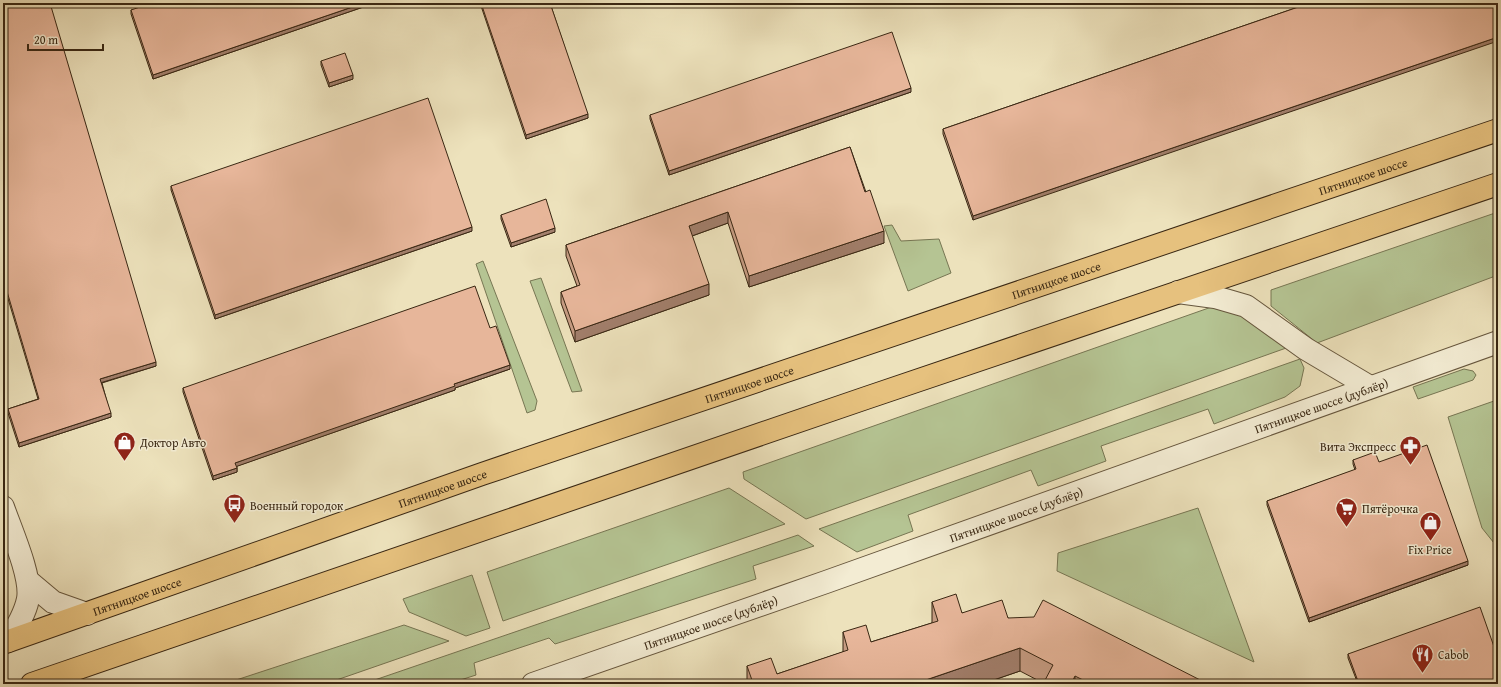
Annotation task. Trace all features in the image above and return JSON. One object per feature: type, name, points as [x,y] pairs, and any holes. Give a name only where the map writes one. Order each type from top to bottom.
[{"type":"main road","name":"Пятницкое шоссе","points":[[6,642],[482,474],[1498,130]]},
{"type":"main road","points":[[32,684],[1498,184]]},
{"type":"street","points":[[1178,292],[1215,297],[1246,306],[1306,349],[1370,387]]},
{"type":"street","name":"Пятницкое шоссе (дублёр)","points":[[533,684],[826,582],[1498,342]]},
{"type":"street","points":[[3,507],[28,581],[28,597],[24,612],[6,642]]},
{"type":"street","points":[[28,581],[53,602],[87,614]]},
{"type":"green space","points":[[1498,212],[1498,275],[1317,343],[1271,306],[1271,290]]},
{"type":"green space","points":[[892,225],[901,241],[939,239],[951,273],[908,291],[884,226]]},
{"type":"green space","points":[[483,261],[537,401],[535,410],[527,413],[476,264]]},
{"type":"green space","points":[[541,278],[582,391],[572,392],[530,281]]},
{"type":"green space","points":[[1220,304],[1243,311],[1289,347],[806,519],[744,479],[743,472]]},
{"type":"green space","points":[[1300,359],[1304,368],[1300,386],[1285,397],[1214,424],[1208,409],[1101,446],[1106,461],[1038,486],[1031,470],[908,515],[913,531],[857,552],[819,529]]},
{"type":"green space","points":[[1464,369],[1473,371],[1476,375],[1473,380],[1418,399],[1413,387]]},
{"type":"green space","points":[[1494,401],[1498,411],[1498,548],[1482,528],[1448,417]]},
{"type":"green space","points":[[729,488],[785,524],[503,621],[487,572]]},
{"type":"green space","points":[[1198,508],[1254,662],[1057,571],[1058,553]]},
{"type":"green space","points":[[798,535],[814,546],[753,566],[756,579],[555,644],[549,638],[474,663],[476,675],[448,684],[363,684]]},
{"type":"green space","points":[[472,575],[490,628],[466,636],[409,612],[403,599]]},
{"type":"green space","points":[[404,625],[449,641],[325,684],[224,684]]},
{"type":"building","points":[[3,3],[50,3],[156,362],[100,379],[111,413],[19,443],[8,409],[39,399],[3,278]]},
{"type":"building","points":[[152,3],[364,3],[153,75],[131,10]]},
{"type":"building","points":[[481,3],[550,3],[588,114],[526,135]]},
{"type":"building","points":[[1310,3],[1498,3],[1498,37],[973,216],[943,129]]},
{"type":"building","points":[[892,32],[911,88],[669,171],[650,115]]},
{"type":"building","points":[[345,53],[353,75],[329,83],[321,61]]},
{"type":"building","points":[[428,98],[472,227],[215,315],[171,186]]},
{"type":"building","points":[[850,147],[865,192],[870,190],[884,231],[749,276],[728,212],[689,226],[709,284],[575,331],[561,292],[580,285],[566,245]]},
{"type":"building","points":[[546,199],[555,228],[511,243],[501,215]]},
{"type":"building","points":[[475,286],[490,328],[496,326],[510,365],[454,384],[455,386],[235,463],[237,468],[213,476],[183,388]]},
{"type":"building","points":[[1427,445],[1468,561],[1309,618],[1267,501],[1356,469],[1353,460],[1375,452],[1379,462]]},
{"type":"building","points":[[956,594],[962,613],[1002,600],[1008,618],[1034,617],[1043,600],[1208,684],[1091,684],[1075,676],[1071,684],[1043,684],[1053,665],[1020,648],[914,684],[749,684],[753,683],[747,666],[771,658],[777,674],[848,650],[843,632],[866,625],[871,642],[938,621],[932,602]]},
{"type":"building","points":[[1480,607],[1498,658],[1498,684],[1359,684],[1348,654]]},
{"type":"place","name":"Доктор Авто","points":[[125,462]]},
{"type":"place","name":"Вита Экспресс","points":[[1411,466]]},
{"type":"place","name":"Военный городок","points":[[235,524]]},
{"type":"place","name":"Пятёрочка","points":[[1346,528]]},
{"type":"place","name":"Fix Price","points":[[1430,542]]},
{"type":"place","name":"Cabob","points":[[1422,674]]}]
